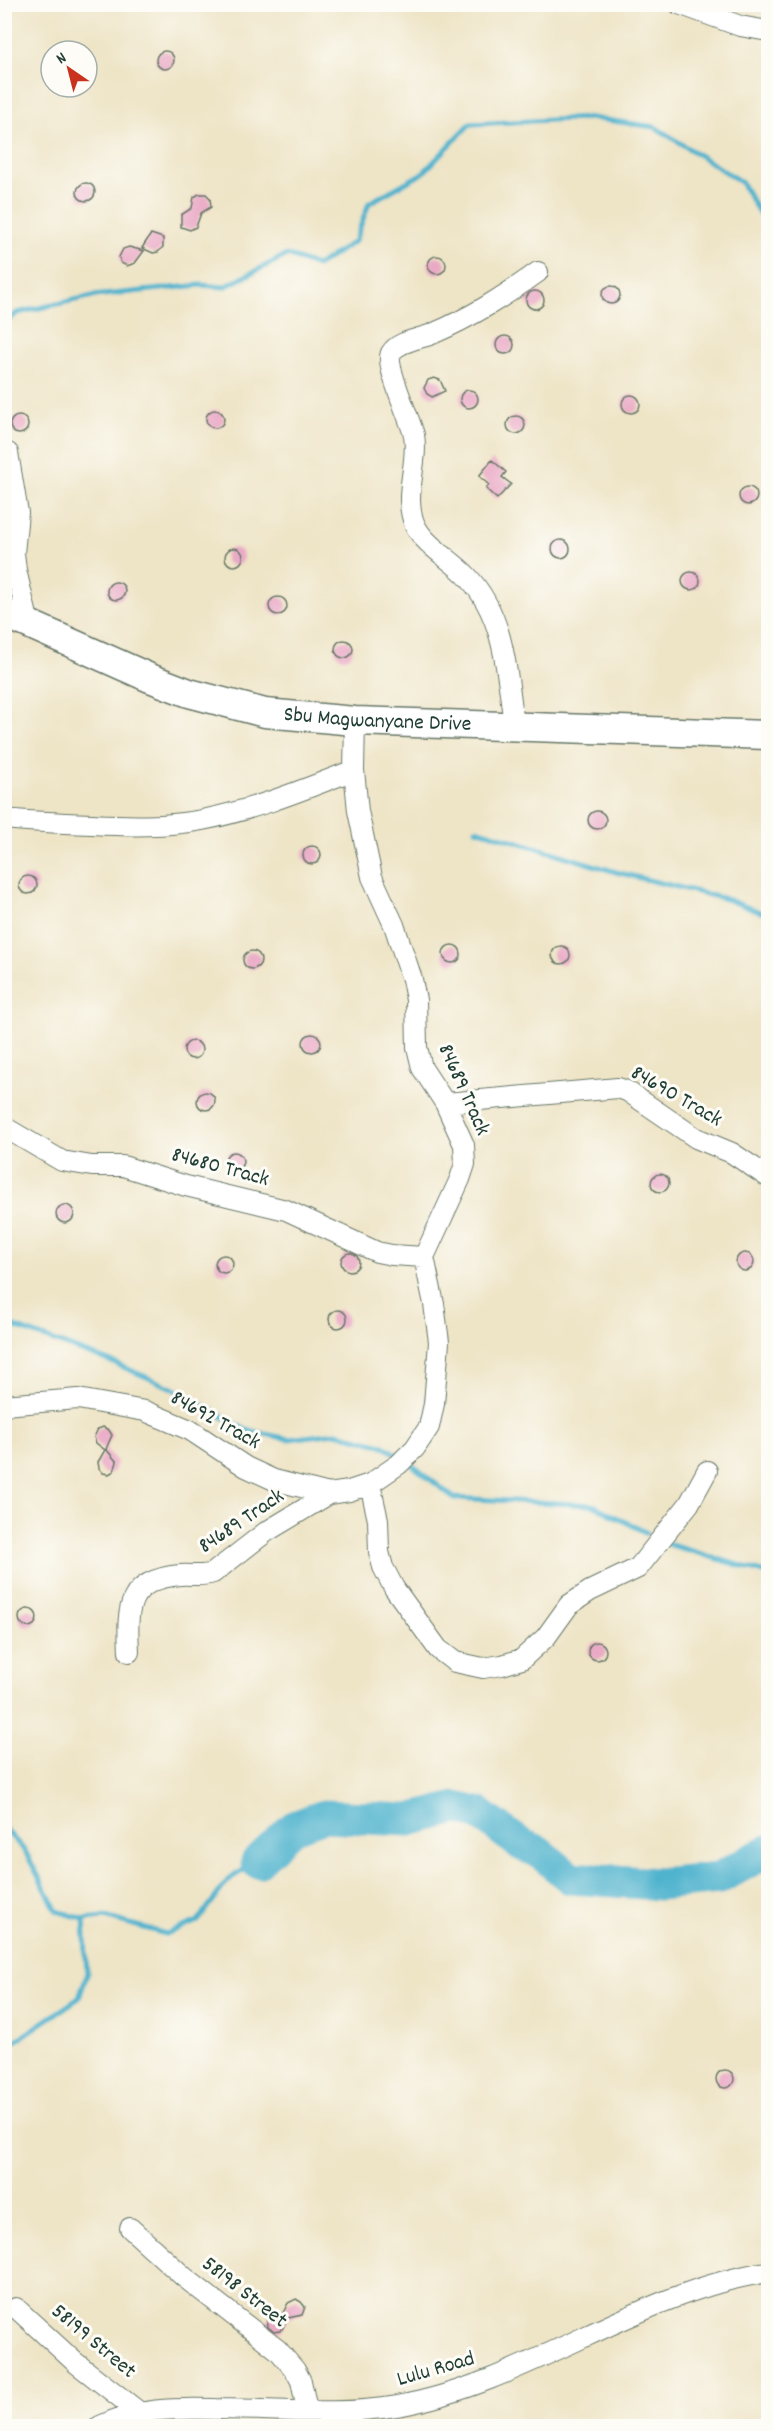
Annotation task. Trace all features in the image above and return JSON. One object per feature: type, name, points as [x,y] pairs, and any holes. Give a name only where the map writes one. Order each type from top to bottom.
[{"type":"main road","name":"Sbu Magwanyane Drive","points":[[17,618],[150,678],[189,693],[265,713],[355,721],[768,735]]},
{"type":"street","points":[[679,4],[740,26],[768,31]]},
{"type":"street","points":[[514,725],[504,647],[483,596],[468,576],[426,540],[414,523],[410,501],[414,437],[390,367],[389,357],[391,352],[401,345],[430,335],[493,304],[538,272]]},
{"type":"street","points":[[8,453],[18,513],[14,553],[17,618]]},
{"type":"street","name":"84689 Track","points":[[129,1652],[127,1622],[132,1597],[136,1592],[173,1575],[206,1576],[213,1573],[266,1532],[329,1494],[349,1491],[370,1484],[399,1464],[415,1448],[429,1427],[434,1404],[439,1342],[424,1257],[460,1179],[465,1164],[464,1146],[446,1103],[422,1068],[417,1047],[416,1000],[412,979],[394,925],[372,877],[358,811],[354,770],[355,721]]},
{"type":"street","points":[[4,819],[52,824],[120,826],[186,823],[280,798],[354,770]]},
{"type":"street","name":"84690 Track","points":[[446,1103],[618,1088],[627,1091],[696,1138],[732,1154],[768,1177]]},
{"type":"street","name":"84680 Track","points":[[4,1127],[62,1161],[92,1166],[123,1166],[186,1186],[286,1210],[376,1252],[424,1257]]},
{"type":"street","name":"84692 Track","points":[[4,1405],[78,1400],[145,1411],[190,1430],[246,1467],[274,1480],[329,1494]]},
{"type":"street","points":[[370,1484],[378,1520],[379,1552],[383,1567],[394,1588],[438,1649],[455,1662],[483,1668],[522,1659],[546,1637],[569,1605],[590,1591],[638,1568],[690,1504],[706,1471]]},
{"type":"street","name":"58198 Street","points":[[130,2228],[184,2277],[278,2350],[301,2381],[307,2410]]},
{"type":"street","name":"Lulu Road","points":[[100,2427],[114,2419],[139,2412],[198,2408],[273,2418],[307,2410],[364,2410],[394,2407],[457,2392],[500,2376],[633,2316],[712,2284],[768,2272]]},
{"type":"street","name":"58199 Street","points":[[16,2308],[76,2362],[139,2412]]},
{"type":"building","points":[[161,51],[169,51],[174,56],[172,67],[161,69],[156,64],[156,56]]},
{"type":"building","points":[[82,183],[90,183],[95,188],[93,199],[82,201],[77,196],[77,188]]},
{"type":"building","points":[[206,194],[210,198],[211,207],[201,213],[196,227],[190,230],[181,227],[181,215],[192,208],[194,197]]},
{"type":"building","points":[[151,234],[163,238],[163,247],[158,252],[153,253],[142,248]]},
{"type":"building","points":[[129,247],[144,251],[135,263],[127,266],[121,263],[119,257],[123,249]]},
{"type":"building","points":[[433,256],[441,256],[446,261],[444,272],[433,274],[428,269],[428,261]]},
{"type":"building","points":[[607,286],[615,286],[620,291],[618,302],[607,304],[602,299],[602,291]]},
{"type":"building","points":[[531,291],[539,291],[544,296],[542,307],[531,309],[526,304],[526,296]]},
{"type":"building","points":[[501,336],[509,336],[514,341],[512,352],[501,354],[496,349],[496,341]]},
{"type":"building","points":[[434,378],[440,380],[445,391],[432,397],[424,388],[428,380]]},
{"type":"building","points":[[465,390],[473,390],[478,395],[476,406],[465,408],[460,403],[460,395]]},
{"type":"building","points":[[627,395],[635,395],[640,400],[638,411],[627,413],[622,408],[622,400]]},
{"type":"building","points":[[211,410],[219,410],[224,415],[222,426],[211,428],[206,423],[206,415]]},
{"type":"building","points":[[15,416],[23,416],[28,421],[26,432],[15,434],[10,429],[10,421]]},
{"type":"building","points":[[512,416],[520,416],[525,421],[523,432],[512,434],[507,429],[507,421]]},
{"type":"building","points":[[492,460],[506,472],[502,477],[511,484],[497,499],[486,489],[489,485],[479,476]]},
{"type":"building","points":[[744,487],[752,487],[757,492],[755,503],[744,505],[739,500],[739,492]]},
{"type":"building","points":[[557,540],[565,540],[570,545],[568,556],[557,558],[552,553],[552,545]]},
{"type":"building","points":[[230,548],[238,548],[243,553],[241,564],[230,566],[225,561],[225,553]]},
{"type":"building","points":[[687,572],[695,572],[700,577],[698,588],[687,590],[682,585],[682,577]]},
{"type":"building","points":[[112,582],[120,582],[125,587],[123,598],[112,600],[107,595],[107,587]]},
{"type":"building","points":[[274,597],[282,597],[287,602],[285,613],[274,615],[269,610],[269,602]]},
{"type":"building","points":[[340,640],[348,640],[353,645],[351,656],[340,658],[335,653],[335,645]]},
{"type":"building","points":[[593,811],[601,811],[606,816],[604,827],[593,829],[588,824],[588,816]]},
{"type":"building","points":[[308,846],[316,846],[321,851],[319,862],[308,864],[303,859],[303,851]]},
{"type":"building","points":[[24,876],[32,876],[37,881],[35,892],[24,894],[19,889],[19,881]]},
{"type":"building","points":[[448,945],[456,945],[461,950],[459,961],[448,963],[443,958],[443,950]]},
{"type":"building","points":[[557,946],[565,946],[570,951],[568,962],[557,964],[552,959],[552,951]]},
{"type":"building","points":[[248,951],[256,951],[261,956],[259,967],[248,969],[243,964],[243,956]]},
{"type":"building","points":[[308,1034],[316,1034],[321,1039],[319,1050],[308,1052],[303,1047],[303,1039]]},
{"type":"building","points":[[189,1041],[197,1041],[202,1046],[200,1057],[189,1059],[184,1054],[184,1046]]},
{"type":"building","points":[[202,1092],[210,1092],[215,1097],[213,1108],[202,1110],[197,1105],[197,1097]]},
{"type":"building","points":[[230,1152],[238,1152],[243,1157],[241,1168],[230,1170],[225,1165],[225,1157]]},
{"type":"building","points":[[656,1174],[664,1174],[669,1179],[667,1190],[656,1192],[651,1187],[651,1179]]},
{"type":"building","points":[[61,1205],[69,1205],[74,1210],[72,1221],[61,1223],[56,1218],[56,1210]]},
{"type":"building","points":[[346,1253],[354,1253],[359,1258],[357,1269],[346,1271],[341,1266],[341,1258]]},
{"type":"building","points":[[741,1253],[749,1253],[754,1258],[752,1269],[741,1271],[736,1266],[736,1258]]},
{"type":"building","points":[[220,1255],[228,1255],[233,1260],[231,1271],[220,1273],[215,1268],[215,1260]]},
{"type":"building","points":[[334,1310],[342,1310],[347,1315],[345,1326],[334,1328],[329,1323],[329,1315]]},
{"type":"building","points":[[103,1427],[112,1435],[106,1449],[117,1462],[114,1471],[109,1474],[103,1473],[99,1468],[98,1462],[105,1450],[96,1443],[94,1437],[98,1429]]},
{"type":"building","points":[[24,1609],[32,1609],[37,1614],[35,1625],[24,1627],[19,1622],[19,1614]]},
{"type":"building","points":[[593,1642],[601,1642],[606,1647],[604,1658],[593,1660],[588,1655],[588,1647]]},
{"type":"building","points":[[721,2070],[729,2070],[734,2075],[732,2086],[721,2088],[716,2083],[716,2075]]},
{"type":"building","points":[[296,2299],[305,2307],[302,2315],[288,2318],[281,2331],[274,2332],[268,2327],[267,2320],[271,2315],[283,2313],[288,2303]]},
{"type":"waterway","points":[[4,324],[17,313],[93,296],[201,285],[224,287],[287,255],[317,266],[355,241],[369,203],[423,173],[470,124],[591,118],[655,127],[741,182],[768,228]]},
{"type":"waterway","points":[[476,829],[616,872],[726,899],[768,915]]},
{"type":"waterway","points":[[4,1323],[109,1361],[170,1387],[246,1430],[289,1439],[336,1433],[382,1445],[400,1456]]},
{"type":"waterway","points":[[407,1461],[454,1498],[593,1505],[647,1533]]},
{"type":"waterway","points":[[668,1544],[768,1574]]},
{"type":"waterway","points":[[257,1862],[294,1827],[324,1816],[409,1820],[456,1808],[478,1813],[522,1845],[538,1851],[570,1878],[659,1884],[719,1878],[768,1851]]},
{"type":"waterway","points":[[4,1828],[25,1851],[57,1911],[84,1919],[105,1917],[166,1934],[198,1921],[229,1879],[257,1862]]},
{"type":"waterway","points":[[4,2049],[79,1998],[87,1974],[84,1919]]}]
